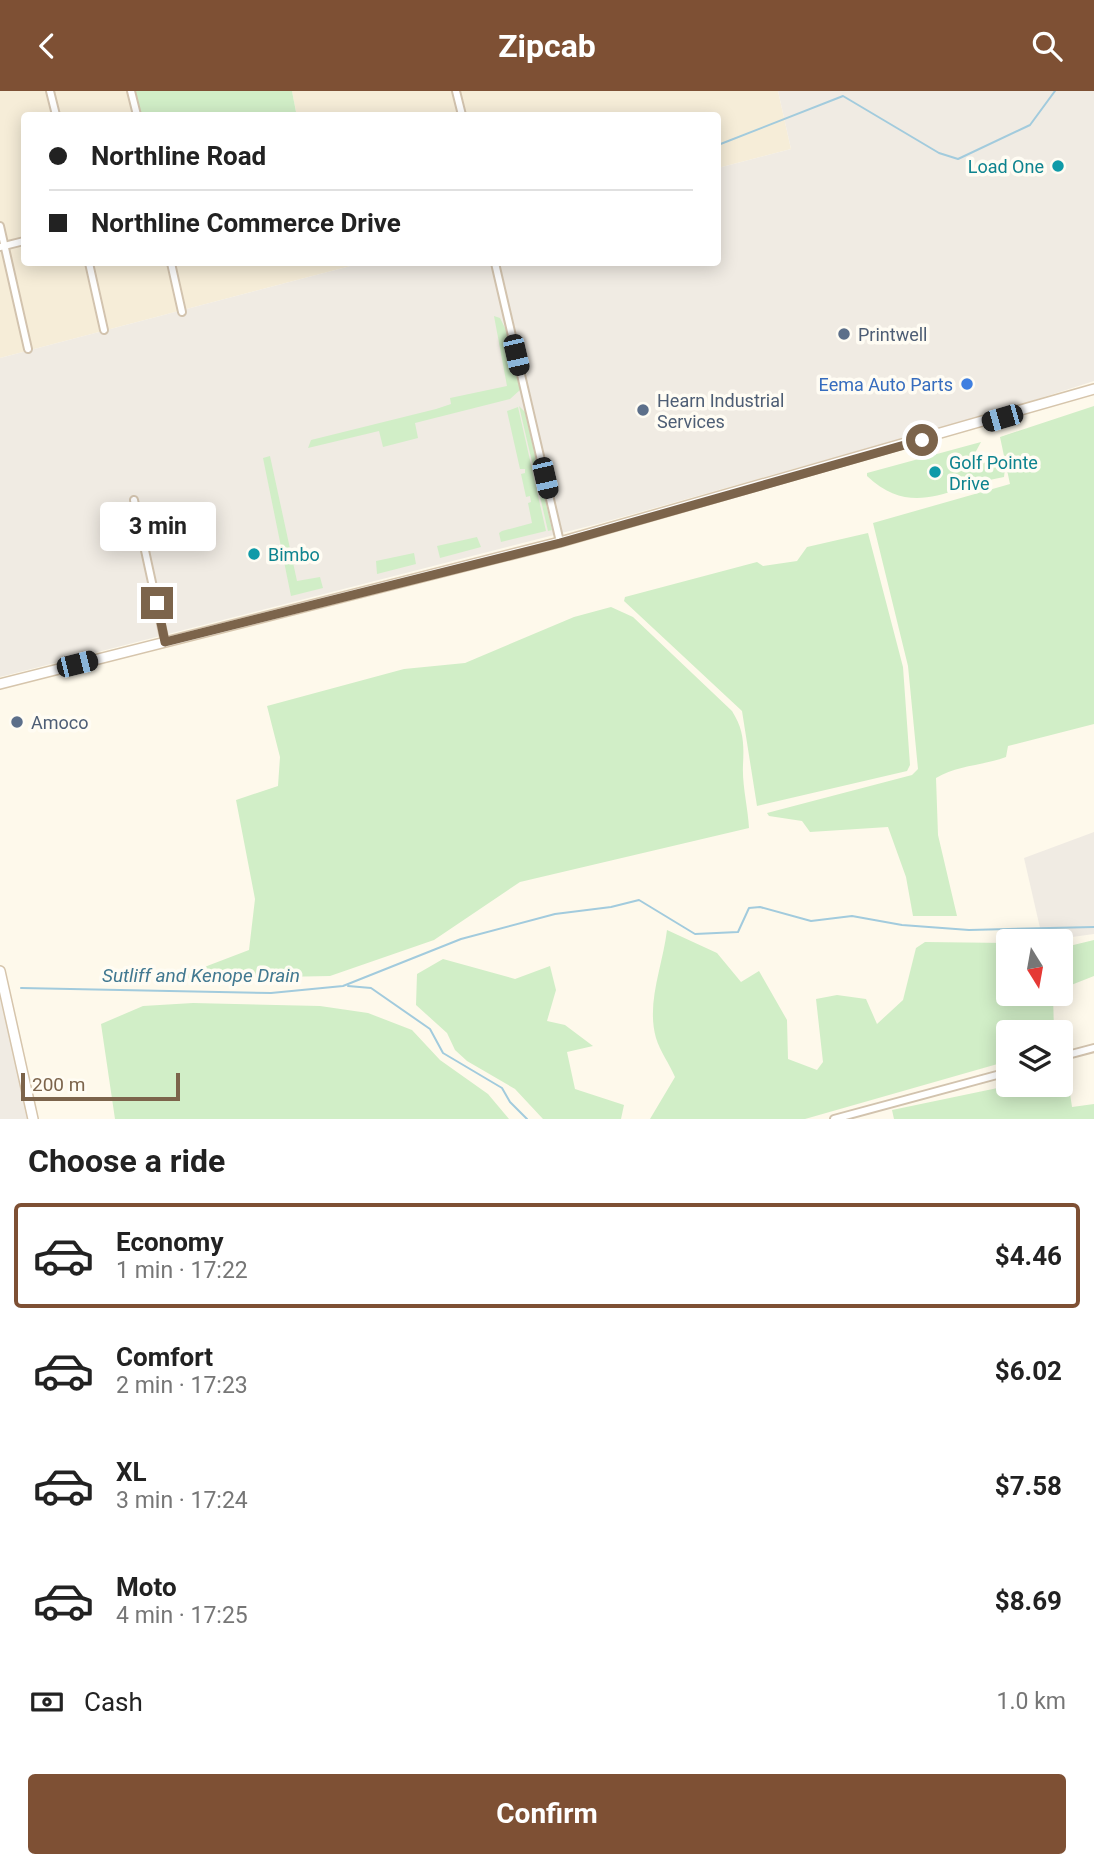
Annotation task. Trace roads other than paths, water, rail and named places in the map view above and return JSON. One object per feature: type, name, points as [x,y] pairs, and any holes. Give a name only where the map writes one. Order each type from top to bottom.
[{"type":"main road","points":[[0,684],[560,543],[1094,389]]},
{"type":"main road","points":[[0,971],[33,1119]]},
{"type":"street","points":[[50,91],[55,112]]},
{"type":"street","points":[[131,91],[136,112]]},
{"type":"street","points":[[456,91],[460,112]]},
{"type":"street","points":[[0,226],[2,247],[28,349]]},
{"type":"street","points":[[2,247],[21,242]]},
{"type":"street","points":[[90,266],[104,330]]},
{"type":"street","points":[[172,266],[182,312]]},
{"type":"street","points":[[496,266],[560,543]]},
{"type":"street","points":[[134,501],[165,642]]},
{"type":"street","points":[[1073,1054],[1094,1048]]},
{"type":"street","points":[[834,1119],[852,1117],[996,1075]]},
{"type":"waterway","points":[[721,144],[843,96],[939,153],[958,159],[1030,125],[1055,91]]},
{"type":"waterway","name":"Sutliff and Kenope Drain","points":[[21,988],[271,993],[343,986],[461,939],[555,914],[611,907],[639,900],[695,934],[738,932],[749,908],[760,907],[811,921],[852,916],[902,925],[969,930],[1094,927]]},
{"type":"waterway","points":[[348,986],[371,988],[430,1029],[443,1053],[502,1088],[510,1102],[527,1119]]},
{"type":"place","name":"Load One","points":[[1058,166]]},
{"type":"place","name":"Printwell","points":[[844,334]]},
{"type":"place","name":"Eema Auto Parts","points":[[967,384]]},
{"type":"place","name":"Hearn Industrial Services","points":[[643,410]]},
{"type":"place","name":"Golf Pointe Drive","points":[[935,472]]},
{"type":"place","name":"Bimbo","points":[[254,554]]},
{"type":"place","name":"Amoco","points":[[17,722]]}]
